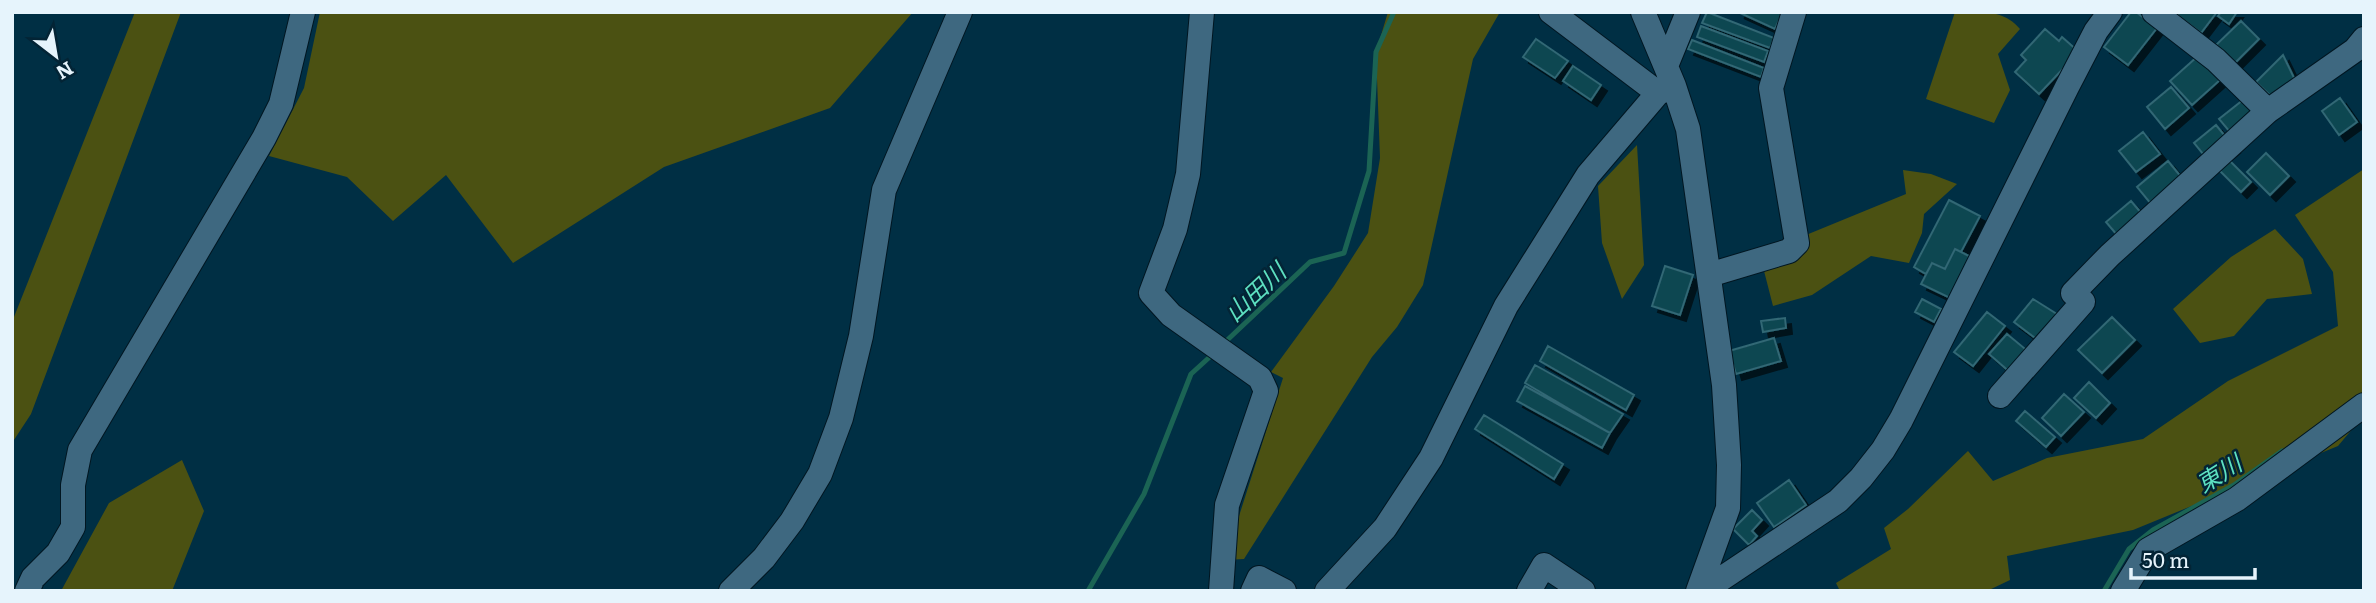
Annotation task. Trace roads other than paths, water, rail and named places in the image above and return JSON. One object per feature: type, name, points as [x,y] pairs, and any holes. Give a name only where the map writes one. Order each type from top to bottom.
[{"type":"street","points":[[27,591],[33,578],[58,553],[73,527],[73,485],[80,450],[264,138],[281,104],[303,12]]},
{"type":"street","points":[[731,591],[764,558],[792,521],[820,474],[841,418],[861,336],[884,190],[960,12]]},
{"type":"street","points":[[1202,12],[1188,174],[1175,229],[1151,293],[1171,315],[1260,378],[1266,391],[1227,505],[1221,591]]},
{"type":"street","points":[[1551,12],[1666,82]]},
{"type":"street","points":[[1643,12],[1666,82],[1688,129],[1728,425],[1728,508],[1701,591]]},
{"type":"street","points":[[1327,591],[1385,528],[1431,458],[1506,306],[1588,175],[1666,82],[1688,12]]},
{"type":"street","points":[[1709,275],[1789,251],[1797,243],[1771,88],[1794,12]]},
{"type":"street","points":[[1701,591],[1838,501],[1883,450],[2096,31],[2110,12]]},
{"type":"street","points":[[2154,12],[2216,60],[2268,111]]},
{"type":"street","points":[[2000,396],[2083,302],[2073,293],[2109,255],[2268,111],[2355,50],[2364,39]]},
{"type":"street","points":[[2123,591],[2148,550],[2237,499],[2364,405]]},
{"type":"street","points":[[1530,591],[1544,565],[1583,591]]},
{"type":"street","points":[[1253,591],[1259,578],[1284,591]]},
{"type":"waterway","name":"山田川","points":[[1222,345],[1310,262],[1344,253],[1369,171],[1376,52],[1394,12]]},
{"type":"waterway","name":"山田川","points":[[1088,591],[1144,494],[1191,374],[1213,354]]},
{"type":"waterway","name":"東川","points":[[2104,591],[2129,549],[2153,530],[2234,485],[2282,451]]}]
